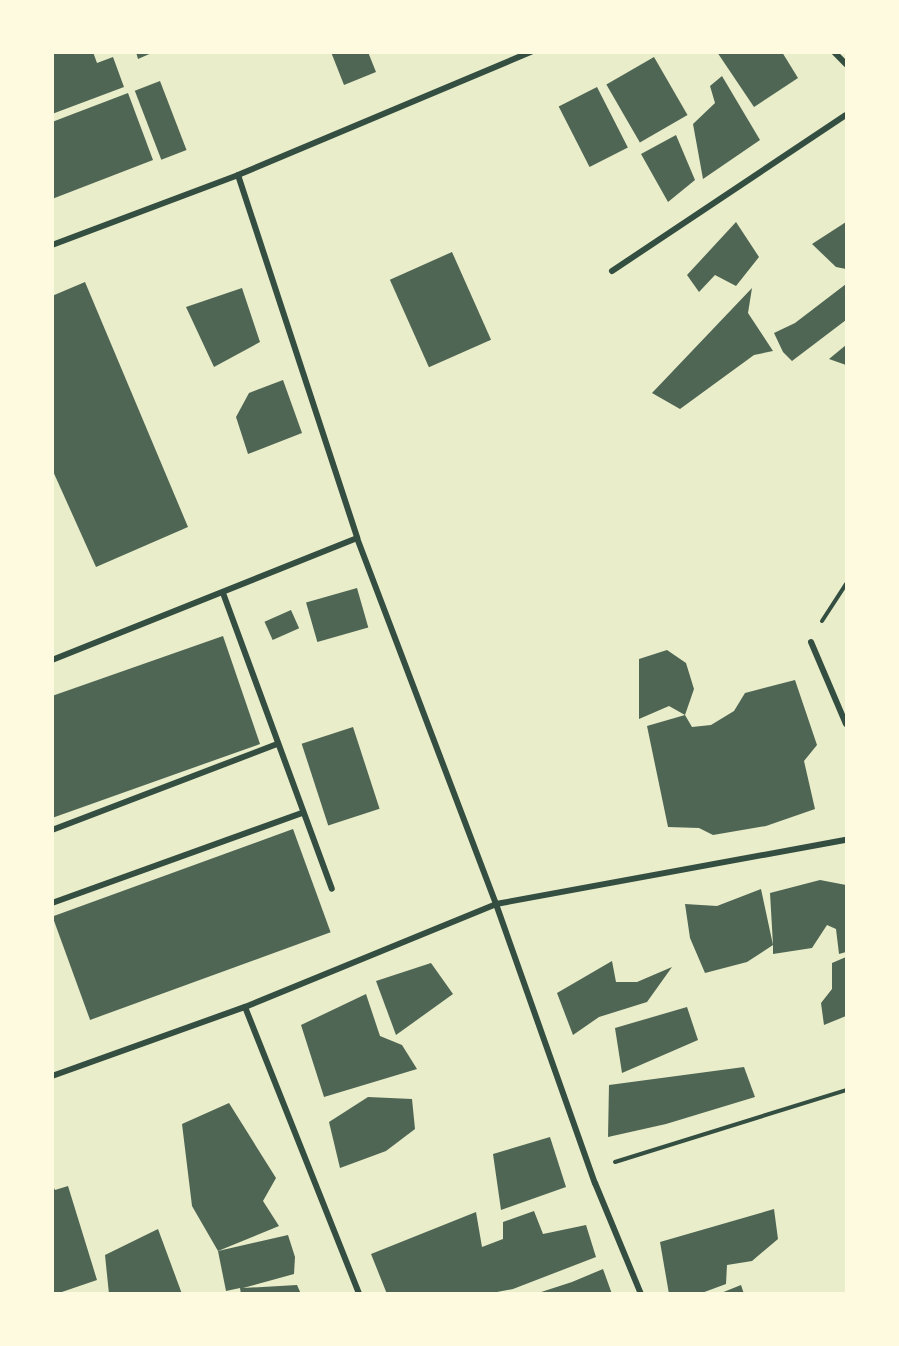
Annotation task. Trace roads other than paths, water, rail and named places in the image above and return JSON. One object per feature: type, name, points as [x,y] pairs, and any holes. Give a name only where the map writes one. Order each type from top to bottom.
[{"type":"street","points":[[52,245],[238,175],[531,52]]},
{"type":"street","points":[[834,52],[846,64]]},
{"type":"street","points":[[612,271],[846,115]]},
{"type":"street","points":[[238,175],[357,538],[496,904],[590,1169],[641,1293]]},
{"type":"street","points":[[52,660],[357,538]]},
{"type":"street","points":[[223,593],[302,813],[332,889]]},
{"type":"street","points":[[811,642],[846,724]]},
{"type":"street","points":[[52,830],[277,744]]},
{"type":"street","points":[[52,903],[302,813]]},
{"type":"street","points":[[52,1076],[245,1007],[496,904],[846,840]]},
{"type":"street","points":[[245,1007],[359,1293]]}]
